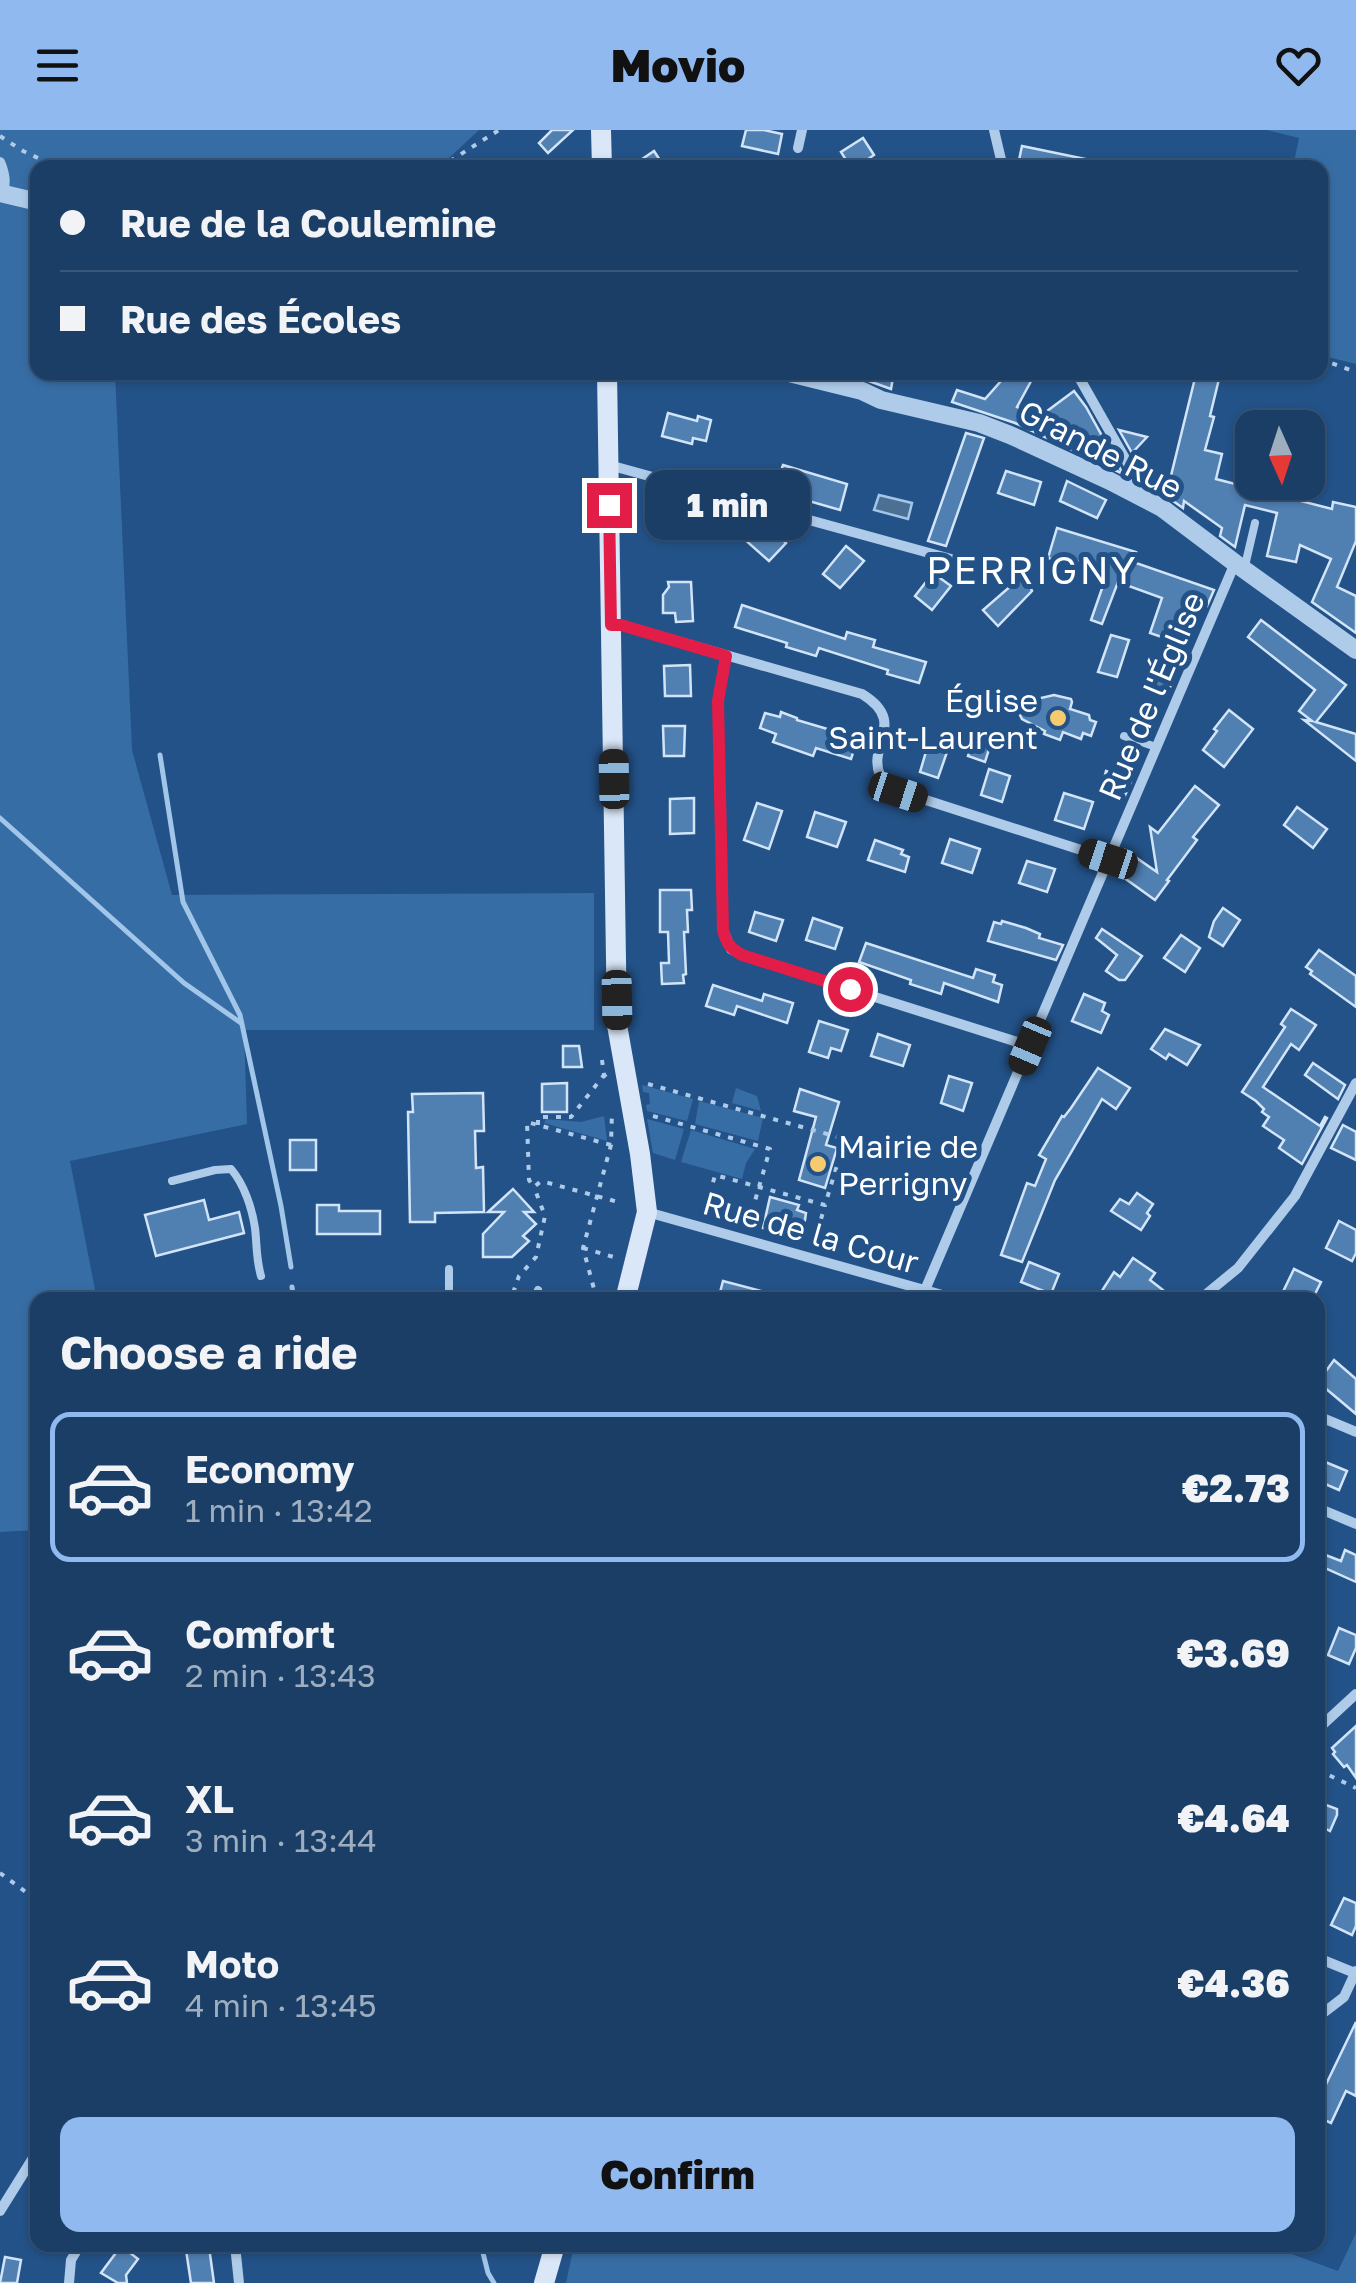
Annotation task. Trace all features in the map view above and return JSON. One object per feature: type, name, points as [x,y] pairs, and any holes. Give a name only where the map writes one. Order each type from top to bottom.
[{"type":"main road","points":[[601,130],[602,160]]},
{"type":"main road","points":[[607,380],[617,1025],[648,1212],[627,1292]]},
{"type":"main road","points":[[544,2283],[553,2252]]},
{"type":"street","points":[[798,148],[802,130]]},
{"type":"street","points":[[994,130],[1001,160]]},
{"type":"street","points":[[0,162],[6,184],[2,194],[30,200]]},
{"type":"street","name":"Grande Rue","points":[[818,380],[881,400],[980,423],[1132,492],[1162,508],[1356,650]]},
{"type":"street","points":[[1081,380],[1131,469],[1135,484],[1132,492]]},
{"type":"street","points":[[608,465],[962,562]]},
{"type":"street","name":"Rue de l'Église","points":[[925,1290],[1156,747],[1239,567]]},
{"type":"street","points":[[611,625],[862,694],[874,702],[884,718],[878,762],[881,778],[898,792],[1108,859]]},
{"type":"street","points":[[726,656],[718,701],[723,930],[731,949],[1030,1046]]},
{"type":"street","points":[[1209,1292],[1238,1268],[1295,1196],[1356,1083]]},
{"type":"street","name":"Rue de la Cour","points":[[648,1212],[932,1292]]},
{"type":"street","points":[[1325,1419],[1356,1432]]},
{"type":"street","points":[[1325,1511],[1356,1524]]},
{"type":"street","points":[[1325,1722],[1356,1694]]},
{"type":"street","points":[[1325,1961],[1356,1972],[1344,1996],[1325,2011]]},
{"type":"street","points":[[0,2212],[30,2163]]},
{"type":"street","points":[[69,2283],[76,2252]]},
{"type":"street","points":[[236,2252],[239,2283]]},
{"type":"lane","points":[[1239,567],[1255,522]]},
{"type":"lane","points":[[1124,736],[1156,747]]},
{"type":"lane","points":[[172,1181],[231,1169],[241,1181],[255,1228],[261,1276]]},
{"type":"lane","points":[[449,1269],[449,1292]]},
{"type":"path","points":[[452,160],[499,130]]},
{"type":"path","points":[[0,136],[42,160]]},
{"type":"path","points":[[1328,362],[1356,372]]},
{"type":"path","points":[[538,1125],[538,1116],[572,1117],[604,1076]]},
{"type":"path","points":[[638,1081],[844,1139],[813,1250]]},
{"type":"path","points":[[644,1113],[770,1150],[748,1229]]},
{"type":"path","points":[[513,1292],[519,1276],[536,1256],[545,1216],[529,1180],[527,1122],[611,1145],[583,1248],[595,1292]]},
{"type":"path","points":[[704,1216],[716,1174],[824,1205]]},
{"type":"path","points":[[534,1187],[545,1182],[622,1204]]},
{"type":"path","points":[[1325,1773],[1356,1788]]},
{"type":"path","points":[[0,1873],[30,1895]]},
{"type":"shaded area","points":[[0,130],[479,130],[444,160],[30,160],[30,380],[115,380],[132,750],[172,895],[594,893],[594,1030],[244,1030],[247,1124],[70,1161],[95,1292],[30,1292],[30,1530],[0,1532]]},
{"type":"shaded area","points":[[1267,130],[1356,130],[1356,364],[1328,357],[1328,160],[1294,160],[1299,138]]},
{"type":"shaded area","points":[[879,495],[912,503],[908,519],[874,510]]},
{"type":"shaded area","points":[[642,1085],[693,1099],[687,1121],[647,1111],[649,1093],[643,1092]]},
{"type":"shaded area","points":[[736,1088],[757,1096],[761,1111],[732,1103]]},
{"type":"shaded area","points":[[699,1101],[763,1118],[758,1141],[695,1124]]},
{"type":"shaded area","points":[[604,1116],[607,1141],[544,1123],[546,1119],[581,1122]]},
{"type":"shaded area","points":[[647,1119],[684,1129],[675,1160],[653,1153]]},
{"type":"shaded area","points":[[691,1130],[755,1149],[742,1179],[681,1162]]},
{"type":"shaded area","points":[[317,1290],[414,1291],[414,1292]]},
{"type":"shaded area","points":[[1356,2233],[1356,2283],[566,2283],[573,2252],[1286,2252],[1338,2271]]},
{"type":"building","points":[[552,130],[573,130],[548,153],[539,143]]},
{"type":"building","points":[[746,130],[782,134],[778,154],[742,146]]},
{"type":"building","points":[[863,138],[874,155],[867,160],[846,160],[841,152]]},
{"type":"building","points":[[1022,146],[1090,160],[1019,160]]},
{"type":"building","points":[[654,151],[660,160],[641,160]]},
{"type":"building","points":[[866,380],[893,380],[891,389]]},
{"type":"building","points":[[1002,380],[1032,380],[1017,407],[1039,417],[1074,391],[1123,474],[1015,423],[952,402],[957,390],[985,399]]},
{"type":"building","points":[[1195,380],[1219,380],[1205,450],[1222,454],[1216,479],[1235,484],[1235,500],[1297,500],[1332,509],[1333,502],[1356,507],[1356,541],[1337,587],[1356,596],[1356,633],[1312,602],[1331,559],[1300,545],[1296,562],[1267,556],[1277,513],[1245,505],[1235,547],[1220,536],[1222,528],[1184,501],[1183,508],[1166,496]]},
{"type":"building","points":[[668,413],[697,421],[698,416],[711,420],[706,441],[693,438],[692,444],[662,436]]},
{"type":"building","points":[[1119,430],[1147,437],[1132,453]]},
{"type":"building","points":[[966,433],[984,438],[946,546],[928,541]]},
{"type":"building","points":[[783,465],[847,484],[840,510],[774,491]]},
{"type":"building","points":[[1006,471],[1041,482],[1034,505],[998,493]]},
{"type":"building","points":[[1067,481],[1106,500],[1097,518],[1060,501]]},
{"type":"building","points":[[669,500],[686,514],[667,538],[650,524]]},
{"type":"building","points":[[760,520],[786,543],[769,561],[743,538]]},
{"type":"building","points":[[1057,528],[1136,552],[1133,562],[1214,590],[1207,606],[1187,599],[1173,641],[1150,633],[1162,598],[1118,582],[1102,624],[1091,620],[1105,570],[1072,559],[1070,565],[1048,558]]},
{"type":"building","points":[[846,546],[864,561],[840,588],[823,574]]},
{"type":"building","points":[[933,573],[951,586],[932,610],[915,596]]},
{"type":"building","points":[[1020,578],[1028,580],[1032,591],[998,626],[983,610]]},
{"type":"building","points":[[668,582],[691,582],[693,621],[676,622],[675,613],[663,613]]},
{"type":"building","points":[[742,605],[845,639],[847,632],[875,640],[873,647],[926,662],[919,683],[819,648],[816,656],[735,627]]},
{"type":"building","points":[[1261,620],[1346,685],[1316,722],[1356,734],[1356,761],[1304,720],[1312,721],[1299,711],[1315,690],[1248,637]]},
{"type":"building","points":[[1111,635],[1129,640],[1117,677],[1098,672]]},
{"type":"building","points":[[1156,658],[1178,666],[1167,695],[1145,686]]},
{"type":"building","points":[[690,665],[691,696],[665,696],[664,666]]},
{"type":"building","name":"Église Saint-Laurent","points":[[1054,695],[1071,699],[1070,709],[1089,715],[1096,722],[1091,736],[1083,733],[1081,739],[1063,732],[1060,740],[1022,719],[1017,709],[1022,697],[1028,701]]},
{"type":"building","points":[[1229,710],[1253,729],[1224,767],[1203,750]]},
{"type":"building","points":[[781,712],[858,738],[851,759],[816,748],[813,756],[773,742],[776,734],[760,728],[765,713],[780,717]]},
{"type":"building","points":[[663,726],[685,726],[684,756],[664,756]]},
{"type":"building","points":[[973,741],[990,746],[985,762],[968,756]]},
{"type":"building","points":[[928,745],[947,752],[938,778],[920,772]]},
{"type":"building","points":[[989,769],[1010,776],[1002,802],[981,795]]},
{"type":"building","points":[[1106,771],[1132,779],[1124,798],[1101,790]]},
{"type":"building","points":[[1195,786],[1219,805],[1193,837],[1197,840],[1155,900],[1116,872],[1125,850],[1157,872],[1150,827],[1158,833]]},
{"type":"building","points":[[1064,793],[1093,802],[1084,829],[1055,820]]},
{"type":"building","points":[[694,798],[694,833],[670,834],[670,799]]},
{"type":"building","points":[[757,803],[782,811],[769,849],[744,840]]},
{"type":"building","points":[[1297,807],[1327,829],[1313,848],[1284,825]]},
{"type":"building","points":[[815,812],[846,822],[837,847],[807,837]]},
{"type":"building","points":[[950,839],[980,849],[972,873],[942,863]]},
{"type":"building","points":[[875,840],[903,850],[901,854],[909,857],[905,872],[868,860]]},
{"type":"building","points":[[1027,861],[1055,869],[1047,892],[1019,883]]},
{"type":"building","points":[[660,890],[691,890],[692,910],[687,910],[688,932],[684,932],[684,983],[662,984],[661,963],[669,963],[668,932],[660,932]]},
{"type":"building","points":[[1223,908],[1240,920],[1223,946],[1209,937]]},
{"type":"building","points":[[755,912],[783,920],[776,941],[749,932]]},
{"type":"building","points":[[813,918],[842,928],[835,949],[806,940]]},
{"type":"building","points":[[1002,921],[1063,945],[1056,960],[988,941],[994,922]]},
{"type":"building","points":[[1102,929],[1142,956],[1125,980],[1106,971],[1117,955],[1096,938]]},
{"type":"building","points":[[1181,935],[1200,948],[1185,972],[1164,958]]},
{"type":"building","points":[[866,943],[973,978],[976,969],[995,975],[993,982],[1002,985],[998,1002],[944,983],[941,994],[859,962]]},
{"type":"building","points":[[1319,950],[1356,976],[1356,1007],[1310,974],[1312,971],[1306,967]]},
{"type":"building","points":[[713,985],[762,1001],[764,994],[793,1003],[787,1023],[737,1006],[734,1015],[706,1006]]},
{"type":"building","points":[[1084,994],[1105,1003],[1102,1011],[1109,1015],[1101,1033],[1072,1021]]},
{"type":"building","points":[[1291,1009],[1316,1025],[1299,1050],[1291,1044],[1263,1087],[1320,1126],[1327,1118],[1302,1164],[1279,1148],[1284,1140],[1263,1126],[1269,1117],[1262,1112],[1264,1109],[1242,1092],[1285,1027],[1281,1024]]},
{"type":"building","points":[[819,1021],[848,1030],[841,1051],[831,1048],[828,1058],[809,1052]]},
{"type":"building","points":[[1165,1029],[1200,1045],[1187,1065],[1169,1054],[1166,1059],[1151,1049]]},
{"type":"building","points":[[878,1034],[910,1045],[903,1066],[871,1056]]},
{"type":"building","points":[[563,1046],[579,1046],[582,1067],[563,1067]]},
{"type":"building","points":[[1313,1063],[1345,1085],[1338,1099],[1305,1075]]},
{"type":"building","points":[[1098,1068],[1130,1088],[1116,1109],[1102,1099],[1055,1180],[1022,1262],[1001,1255],[1027,1183],[1035,1186],[1046,1159],[1039,1155]]},
{"type":"building","points":[[949,1076],[972,1083],[963,1111],[941,1103]]},
{"type":"building","points":[[567,1083],[567,1112],[542,1112],[542,1084]]},
{"type":"building","points":[[800,1089],[839,1102],[826,1145],[837,1148],[825,1188],[799,1180],[816,1117],[794,1111]]},
{"type":"building","points":[[483,1093],[484,1131],[475,1131],[476,1168],[483,1167],[484,1212],[435,1213],[435,1222],[410,1222],[408,1112],[413,1112],[412,1094]]},
{"type":"building","points":[[1343,1125],[1356,1132],[1356,1160],[1331,1148]]},
{"type":"building","points":[[290,1140],[316,1140],[316,1170],[290,1170]]},
{"type":"building","points":[[513,1189],[534,1212],[524,1212],[536,1224],[523,1236],[529,1241],[512,1257],[483,1257],[483,1234],[504,1212],[488,1212]]},
{"type":"building","points":[[1137,1193],[1153,1204],[1141,1230],[1111,1211],[1120,1199],[1129,1204]]},
{"type":"building","points":[[770,1197],[799,1205],[797,1210],[806,1213],[799,1238],[763,1228]]},
{"type":"building","points":[[204,1200],[209,1220],[239,1212],[244,1233],[156,1256],[145,1215]]},
{"type":"building","points":[[317,1205],[339,1205],[339,1211],[380,1211],[380,1234],[317,1234]]},
{"type":"building","points":[[1339,1221],[1356,1230],[1352,1261],[1326,1248]]},
{"type":"building","points":[[1133,1258],[1155,1273],[1150,1280],[1163,1290],[1101,1292],[1114,1272],[1120,1277]]},
{"type":"building","points":[[1029,1262],[1059,1274],[1052,1292],[1021,1282]]},
{"type":"building","points":[[1294,1269],[1321,1282],[1316,1292],[1283,1292]]},
{"type":"building","points":[[723,1281],[765,1292],[720,1292]]},
{"type":"building","points":[[1334,1360],[1356,1379],[1356,1414],[1325,1388],[1325,1372]]},
{"type":"building","points":[[1325,1462],[1347,1471],[1339,1490],[1325,1484]]},
{"type":"building","points":[[1345,1550],[1356,1555],[1356,1582],[1325,1568],[1325,1555],[1341,1561]]},
{"type":"building","points":[[1339,1628],[1356,1635],[1356,1648],[1349,1664],[1328,1655]]},
{"type":"building","points":[[1356,1726],[1356,1778],[1332,1748]]},
{"type":"building","points":[[1325,1805],[1337,1809],[1330,1831],[1325,1828]]},
{"type":"building","points":[[1344,1898],[1356,1903],[1352,1935],[1331,1925]]},
{"type":"building","points":[[1356,2022],[1356,2096],[1346,2091],[1331,2123],[1325,2120],[1325,2086]]},
{"type":"building","points":[[117,2252],[129,2252],[138,2259],[126,2275],[127,2283],[118,2283],[101,2273]]},
{"type":"building","points":[[186,2252],[210,2252],[214,2283],[191,2283]]},
{"type":"building","points":[[5,2257],[21,2260],[17,2283],[0,2283]]},
{"type":"waterway","points":[[160,755],[183,902],[240,1015],[291,1267]]},
{"type":"waterway","points":[[0,818],[184,983],[241,1023]]},
{"type":"waterway","points":[[292,1287],[293,1292]]},
{"type":"waterway","points":[[483,2252],[494,2283]]},
{"type":"place","name":"Église Saint-Laurent","points":[[1058,718]]},
{"type":"place","name":"Mairie de Perrigny","points":[[818,1164]]},
{"type":"district","name":"PERRIGNY","points":[[1032,569]]},
{"type":"route","points":[[609,505],[611,625],[726,656],[718,701],[726,941],[742,955],[850,989]]}]
